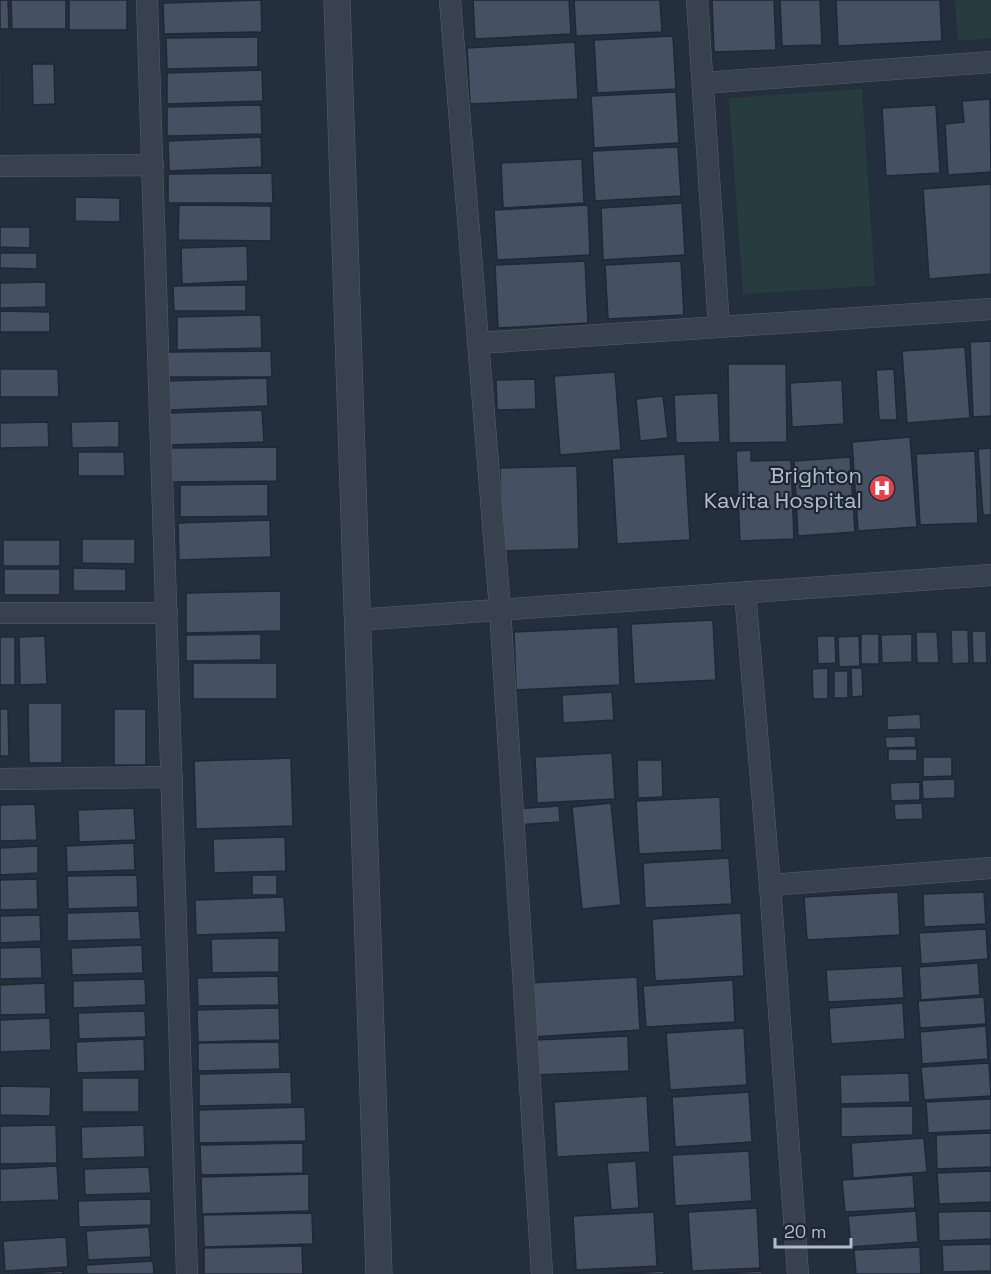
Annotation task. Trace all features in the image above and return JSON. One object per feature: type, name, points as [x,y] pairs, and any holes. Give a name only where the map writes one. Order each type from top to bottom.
[{"type":"street","points":[[147,0],[187,1274]]},
{"type":"street","points":[[337,0],[379,1274]]},
{"type":"street","points":[[450,0],[500,609],[542,1274]]},
{"type":"street","points":[[698,0],[719,327]]},
{"type":"street","points":[[703,83],[991,62]]},
{"type":"street","points":[[0,166],[153,165]]},
{"type":"street","points":[[478,343],[991,309]]},
{"type":"street","points":[[357,620],[991,575]]},
{"type":"street","points":[[746,592],[798,1274]]},
{"type":"street","points":[[0,613],[167,613]]},
{"type":"street","points":[[0,779],[172,777]]},
{"type":"street","points":[[770,885],[991,868]]},
{"type":"green space","points":[[955,0],[991,0],[991,38],[958,41]]},
{"type":"green space","points":[[862,89],[875,286],[743,294],[729,98]]},
{"type":"building","points":[[0,0],[8,0],[9,29],[0,29]]},
{"type":"building","points":[[11,0],[66,0],[66,29],[12,29]]},
{"type":"building","points":[[69,0],[127,0],[127,30],[69,30]]},
{"type":"building","points":[[261,0],[262,32],[164,34],[163,3]]},
{"type":"building","points":[[473,0],[569,0],[571,34],[475,39]]},
{"type":"building","points":[[574,0],[660,0],[662,32],[576,36]]},
{"type":"building","points":[[712,0],[774,0],[776,50],[714,52]]},
{"type":"building","points":[[780,0],[820,0],[822,45],[782,46]]},
{"type":"building","points":[[836,0],[940,0],[942,41],[838,46]]},
{"type":"building","points":[[673,36],[676,89],[597,93],[594,40]]},
{"type":"building","points":[[258,37],[258,67],[167,69],[166,38]]},
{"type":"building","points":[[575,42],[578,99],[470,104],[467,48]]},
{"type":"building","points":[[32,64],[54,64],[55,104],[33,105]]},
{"type":"building","points":[[0,68],[2,68],[2,112],[0,112]]},
{"type":"building","points":[[262,70],[263,101],[167,104],[167,73]]},
{"type":"building","points":[[676,92],[679,143],[594,148],[591,96]]},
{"type":"building","points":[[990,99],[991,172],[948,175],[945,124],[964,122],[962,101]]},
{"type":"building","points":[[261,105],[262,134],[167,136],[167,107]]},
{"type":"building","points":[[936,105],[940,173],[886,176],[882,108]]},
{"type":"building","points":[[261,137],[262,167],[169,171],[168,141]]},
{"type":"building","points":[[678,147],[681,196],[595,201],[592,151]]},
{"type":"building","points":[[582,159],[584,203],[503,208],[501,163]]},
{"type":"building","points":[[272,173],[273,203],[168,203],[168,174]]},
{"type":"building","points":[[991,184],[991,274],[929,279],[923,189]]},
{"type":"building","points":[[75,197],[120,198],[120,222],[75,221]]},
{"type":"building","points":[[682,203],[685,255],[603,260],[601,208]]},
{"type":"building","points":[[179,205],[271,206],[271,241],[178,240]]},
{"type":"building","points":[[588,205],[590,255],[497,260],[494,210]]},
{"type":"building","points":[[0,227],[30,227],[30,248],[0,247]]},
{"type":"building","points":[[247,246],[248,281],[182,284],[181,248]]},
{"type":"building","points":[[0,253],[37,253],[37,269],[0,268]]},
{"type":"building","points":[[585,261],[588,323],[498,328],[495,265]]},
{"type":"building","points":[[681,261],[684,315],[608,319],[605,265]]},
{"type":"building","points":[[46,282],[46,307],[0,308],[0,283]]},
{"type":"building","points":[[246,285],[246,311],[174,311],[173,286]]},
{"type":"building","points":[[0,311],[50,312],[50,332],[0,332]]},
{"type":"building","points":[[261,315],[262,348],[177,350],[177,317]]},
{"type":"building","points":[[991,341],[991,416],[973,417],[970,342]]},
{"type":"building","points":[[965,347],[970,418],[907,423],[902,351]]},
{"type":"building","points":[[271,351],[272,377],[168,377],[168,352]]},
{"type":"building","points":[[728,364],[786,364],[787,442],[729,443]]},
{"type":"building","points":[[0,369],[58,369],[59,397],[0,397]]},
{"type":"building","points":[[894,369],[897,420],[879,420],[876,370]]},
{"type":"building","points":[[615,372],[621,450],[560,455],[554,376]]},
{"type":"building","points":[[267,378],[268,406],[170,410],[169,381]]},
{"type":"building","points":[[535,379],[536,409],[497,410],[496,380]]},
{"type":"building","points":[[842,380],[844,424],[792,427],[790,383]]},
{"type":"building","points":[[718,393],[720,442],[676,443],[674,395]]},
{"type":"building","points":[[663,396],[668,438],[640,441],[636,399]]},
{"type":"building","points":[[262,410],[264,442],[170,445],[169,413]]},
{"type":"building","points":[[119,421],[119,447],[72,448],[71,422]]},
{"type":"building","points":[[48,422],[49,447],[0,448],[0,423]]},
{"type":"building","points":[[910,437],[917,527],[858,531],[852,442]]},
{"type":"building","points":[[277,447],[277,481],[171,482],[171,448]]},
{"type":"building","points":[[991,448],[991,515],[983,515],[978,449]]},
{"type":"building","points":[[751,450],[751,461],[791,460],[794,539],[740,541],[736,451]]},
{"type":"building","points":[[975,451],[978,523],[920,525],[916,454]]},
{"type":"building","points":[[78,452],[124,452],[125,476],[78,476]]},
{"type":"building","points":[[685,454],[690,540],[617,544],[612,458]]},
{"type":"building","points":[[850,457],[855,532],[798,536],[794,461]]},
{"type":"building","points":[[577,466],[579,549],[502,551],[500,468]]},
{"type":"building","points":[[268,484],[268,516],[180,517],[180,485]]},
{"type":"building","points":[[270,520],[271,557],[179,560],[178,523]]},
{"type":"building","points":[[82,539],[135,539],[135,564],[82,563]]},
{"type":"building","points":[[3,540],[60,540],[60,566],[3,566]]},
{"type":"building","points":[[73,568],[126,569],[126,591],[73,591]]},
{"type":"building","points":[[4,569],[60,569],[60,595],[4,595]]},
{"type":"building","points":[[281,591],[281,631],[186,633],[186,593]]},
{"type":"building","points":[[713,620],[716,680],[634,684],[631,624]]},
{"type":"building","points":[[618,627],[620,685],[516,690],[514,632]]},
{"type":"building","points":[[951,630],[968,630],[969,663],[952,664]]},
{"type":"building","points":[[972,631],[986,631],[987,663],[973,663]]},
{"type":"building","points":[[916,632],[937,632],[939,663],[917,663]]},
{"type":"building","points":[[261,634],[261,660],[186,661],[186,635]]},
{"type":"building","points":[[861,634],[879,634],[879,664],[861,664]]},
{"type":"building","points":[[912,634],[912,662],[882,663],[881,635]]},
{"type":"building","points":[[45,636],[47,684],[20,685],[19,637]]},
{"type":"building","points":[[817,636],[835,636],[836,663],[818,664]]},
{"type":"building","points":[[859,636],[860,666],[839,667],[838,637]]},
{"type":"building","points":[[0,637],[15,637],[15,685],[0,685]]},
{"type":"building","points":[[193,663],[277,663],[277,699],[193,699]]},
{"type":"building","points":[[828,668],[828,699],[813,699],[812,669]]},
{"type":"building","points":[[851,668],[862,668],[863,696],[852,697]]},
{"type":"building","points":[[834,671],[848,671],[848,698],[834,698]]},
{"type":"building","points":[[612,692],[614,720],[563,723],[562,695]]},
{"type":"building","points":[[28,703],[62,703],[62,763],[29,763]]},
{"type":"building","points":[[0,709],[8,709],[9,756],[0,756]]},
{"type":"building","points":[[114,709],[146,709],[146,765],[114,765]]},
{"type":"building","points":[[920,714],[921,729],[887,730],[887,716]]},
{"type":"building","points":[[915,736],[916,747],[886,748],[885,737]]},
{"type":"building","points":[[888,749],[917,749],[917,761],[888,761]]},
{"type":"building","points":[[612,753],[615,799],[537,803],[535,757]]},
{"type":"building","points":[[923,757],[952,757],[952,776],[923,777]]},
{"type":"building","points":[[291,758],[293,826],[196,829],[194,761]]},
{"type":"building","points":[[637,760],[662,760],[663,797],[638,798]]},
{"type":"building","points":[[955,779],[955,798],[923,799],[922,780]]},
{"type":"building","points":[[920,782],[920,800],[891,801],[890,783]]},
{"type":"building","points":[[720,797],[722,850],[639,854],[636,801]]},
{"type":"building","points":[[611,803],[621,905],[582,909],[572,807]]},
{"type":"building","points":[[922,803],[923,819],[895,820],[894,804]]},
{"type":"building","points":[[35,804],[37,840],[0,841],[0,805]]},
{"type":"building","points":[[559,806],[560,822],[516,825],[514,809]]},
{"type":"building","points":[[134,808],[136,840],[79,842],[78,810]]},
{"type":"building","points":[[285,837],[286,871],[214,873],[213,839]]},
{"type":"building","points":[[134,843],[135,870],[67,872],[66,846]]},
{"type":"building","points":[[38,846],[38,873],[0,875],[0,848]]},
{"type":"building","points":[[729,858],[732,904],[645,908],[643,863]]},
{"type":"building","points":[[137,875],[138,907],[68,909],[67,876]]},
{"type":"building","points":[[252,875],[277,875],[277,895],[252,895]]},
{"type":"building","points":[[37,879],[38,909],[0,910],[0,880]]},
{"type":"building","points":[[898,892],[900,935],[807,940],[804,897]]},
{"type":"building","points":[[984,892],[986,924],[924,927],[923,894]]},
{"type":"building","points":[[284,897],[286,932],[196,935],[195,900]]},
{"type":"building","points":[[139,911],[141,939],[67,941],[67,913]]},
{"type":"building","points":[[741,913],[744,976],[655,981],[652,919]]},
{"type":"building","points":[[40,915],[41,941],[0,943],[0,916]]},
{"type":"building","points":[[986,929],[988,959],[921,964],[919,933]]},
{"type":"building","points":[[279,938],[279,972],[212,973],[211,939]]},
{"type":"building","points":[[142,945],[143,973],[72,975],[71,948]]},
{"type":"building","points":[[41,947],[42,978],[0,979],[0,948]]},
{"type":"building","points":[[978,963],[980,995],[921,1000],[919,967]]},
{"type":"building","points":[[902,966],[904,998],[828,1002],[826,970]]},
{"type":"building","points":[[278,976],[279,1005],[198,1006],[197,978]]},
{"type":"building","points":[[637,977],[640,1030],[533,1037],[530,983]]},
{"type":"building","points":[[145,979],[146,1005],[73,1008],[73,981]]},
{"type":"building","points":[[733,980],[735,1022],[646,1027],[643,986]]},
{"type":"building","points":[[45,983],[46,1014],[0,1015],[0,985]]},
{"type":"building","points":[[984,997],[986,1024],[920,1028],[918,1001]]},
{"type":"building","points":[[903,1003],[905,1039],[831,1044],[829,1008]]},
{"type":"building","points":[[279,1008],[280,1040],[198,1042],[197,1010]]},
{"type":"building","points":[[145,1011],[146,1037],[79,1039],[78,1013]]},
{"type":"building","points":[[50,1018],[51,1050],[0,1052],[0,1020]]},
{"type":"building","points":[[986,1026],[988,1059],[922,1064],[920,1032]]},
{"type":"building","points":[[744,1028],[747,1085],[670,1090],[666,1033]]},
{"type":"building","points":[[628,1036],[629,1071],[536,1075],[535,1040]]},
{"type":"building","points":[[144,1039],[145,1071],[77,1073],[76,1042]]},
{"type":"building","points":[[279,1042],[280,1069],[198,1071],[198,1043]]},
{"type":"building","points":[[989,1063],[991,1096],[924,1100],[921,1067]]},
{"type":"building","points":[[291,1072],[292,1104],[199,1106],[199,1074]]},
{"type":"building","points":[[909,1073],[910,1102],[841,1104],[840,1075]]},
{"type":"building","points":[[82,1078],[139,1078],[139,1112],[82,1112]]},
{"type":"building","points":[[0,1086],[51,1087],[50,1116],[0,1115]]},
{"type":"building","points":[[749,1092],[752,1142],[675,1147],[672,1097]]},
{"type":"building","points":[[647,1096],[650,1152],[557,1157],[554,1102]]},
{"type":"building","points":[[991,1099],[991,1130],[928,1133],[926,1102]]},
{"type":"building","points":[[913,1106],[913,1135],[841,1137],[841,1107]]},
{"type":"building","points":[[305,1107],[306,1141],[199,1143],[199,1110]]},
{"type":"building","points":[[56,1125],[57,1163],[0,1164],[0,1126]]},
{"type":"building","points":[[144,1125],[145,1157],[82,1159],[81,1127]]},
{"type":"building","points":[[991,1133],[991,1167],[937,1169],[936,1135]]},
{"type":"building","points":[[924,1138],[927,1172],[853,1178],[851,1143]]},
{"type":"building","points":[[303,1143],[303,1173],[201,1175],[200,1145]]},
{"type":"building","points":[[749,1151],[752,1201],[675,1206],[672,1155]]},
{"type":"building","points":[[636,1161],[639,1208],[611,1210],[607,1163]]},
{"type":"building","points":[[57,1166],[59,1200],[0,1202],[0,1169]]},
{"type":"building","points":[[149,1167],[151,1193],[85,1195],[84,1169]]},
{"type":"building","points":[[991,1171],[991,1202],[939,1204],[937,1173]]},
{"type":"building","points":[[309,1174],[309,1211],[202,1214],[201,1177]]},
{"type":"building","points":[[913,1175],[915,1208],[845,1212],[842,1180]]},
{"type":"building","points":[[151,1199],[151,1225],[79,1227],[78,1201]]},
{"type":"building","points":[[757,1208],[760,1268],[692,1271],[688,1212]]},
{"type":"building","points":[[916,1211],[918,1242],[851,1247],[848,1216]]},
{"type":"building","points":[[991,1211],[991,1239],[939,1241],[938,1212]]},
{"type":"building","points":[[654,1212],[657,1266],[576,1270],[573,1216]]},
{"type":"building","points":[[312,1213],[313,1244],[204,1247],[203,1215]]},
{"type":"building","points":[[149,1227],[151,1257],[88,1260],[86,1231]]},
{"type":"building","points":[[66,1237],[68,1267],[5,1271],[3,1241]]},
{"type":"building","points":[[991,1244],[991,1271],[943,1272],[942,1245]]},
{"type":"building","points":[[302,1246],[303,1274],[204,1274],[204,1248]]},
{"type":"building","points":[[920,1247],[921,1274],[856,1274],[854,1250]]},
{"type":"building","points":[[153,1261],[154,1274],[87,1274],[86,1265]]},
{"type":"building","points":[[63,1271],[63,1274],[15,1274]]},
{"type":"building","points":[[664,1271],[664,1274],[618,1274]]},
{"type":"building","points":[[762,1271],[762,1274],[714,1274]]},
{"type":"place","name":"Brighton Kavita Hospital","points":[[882,488]]}]
